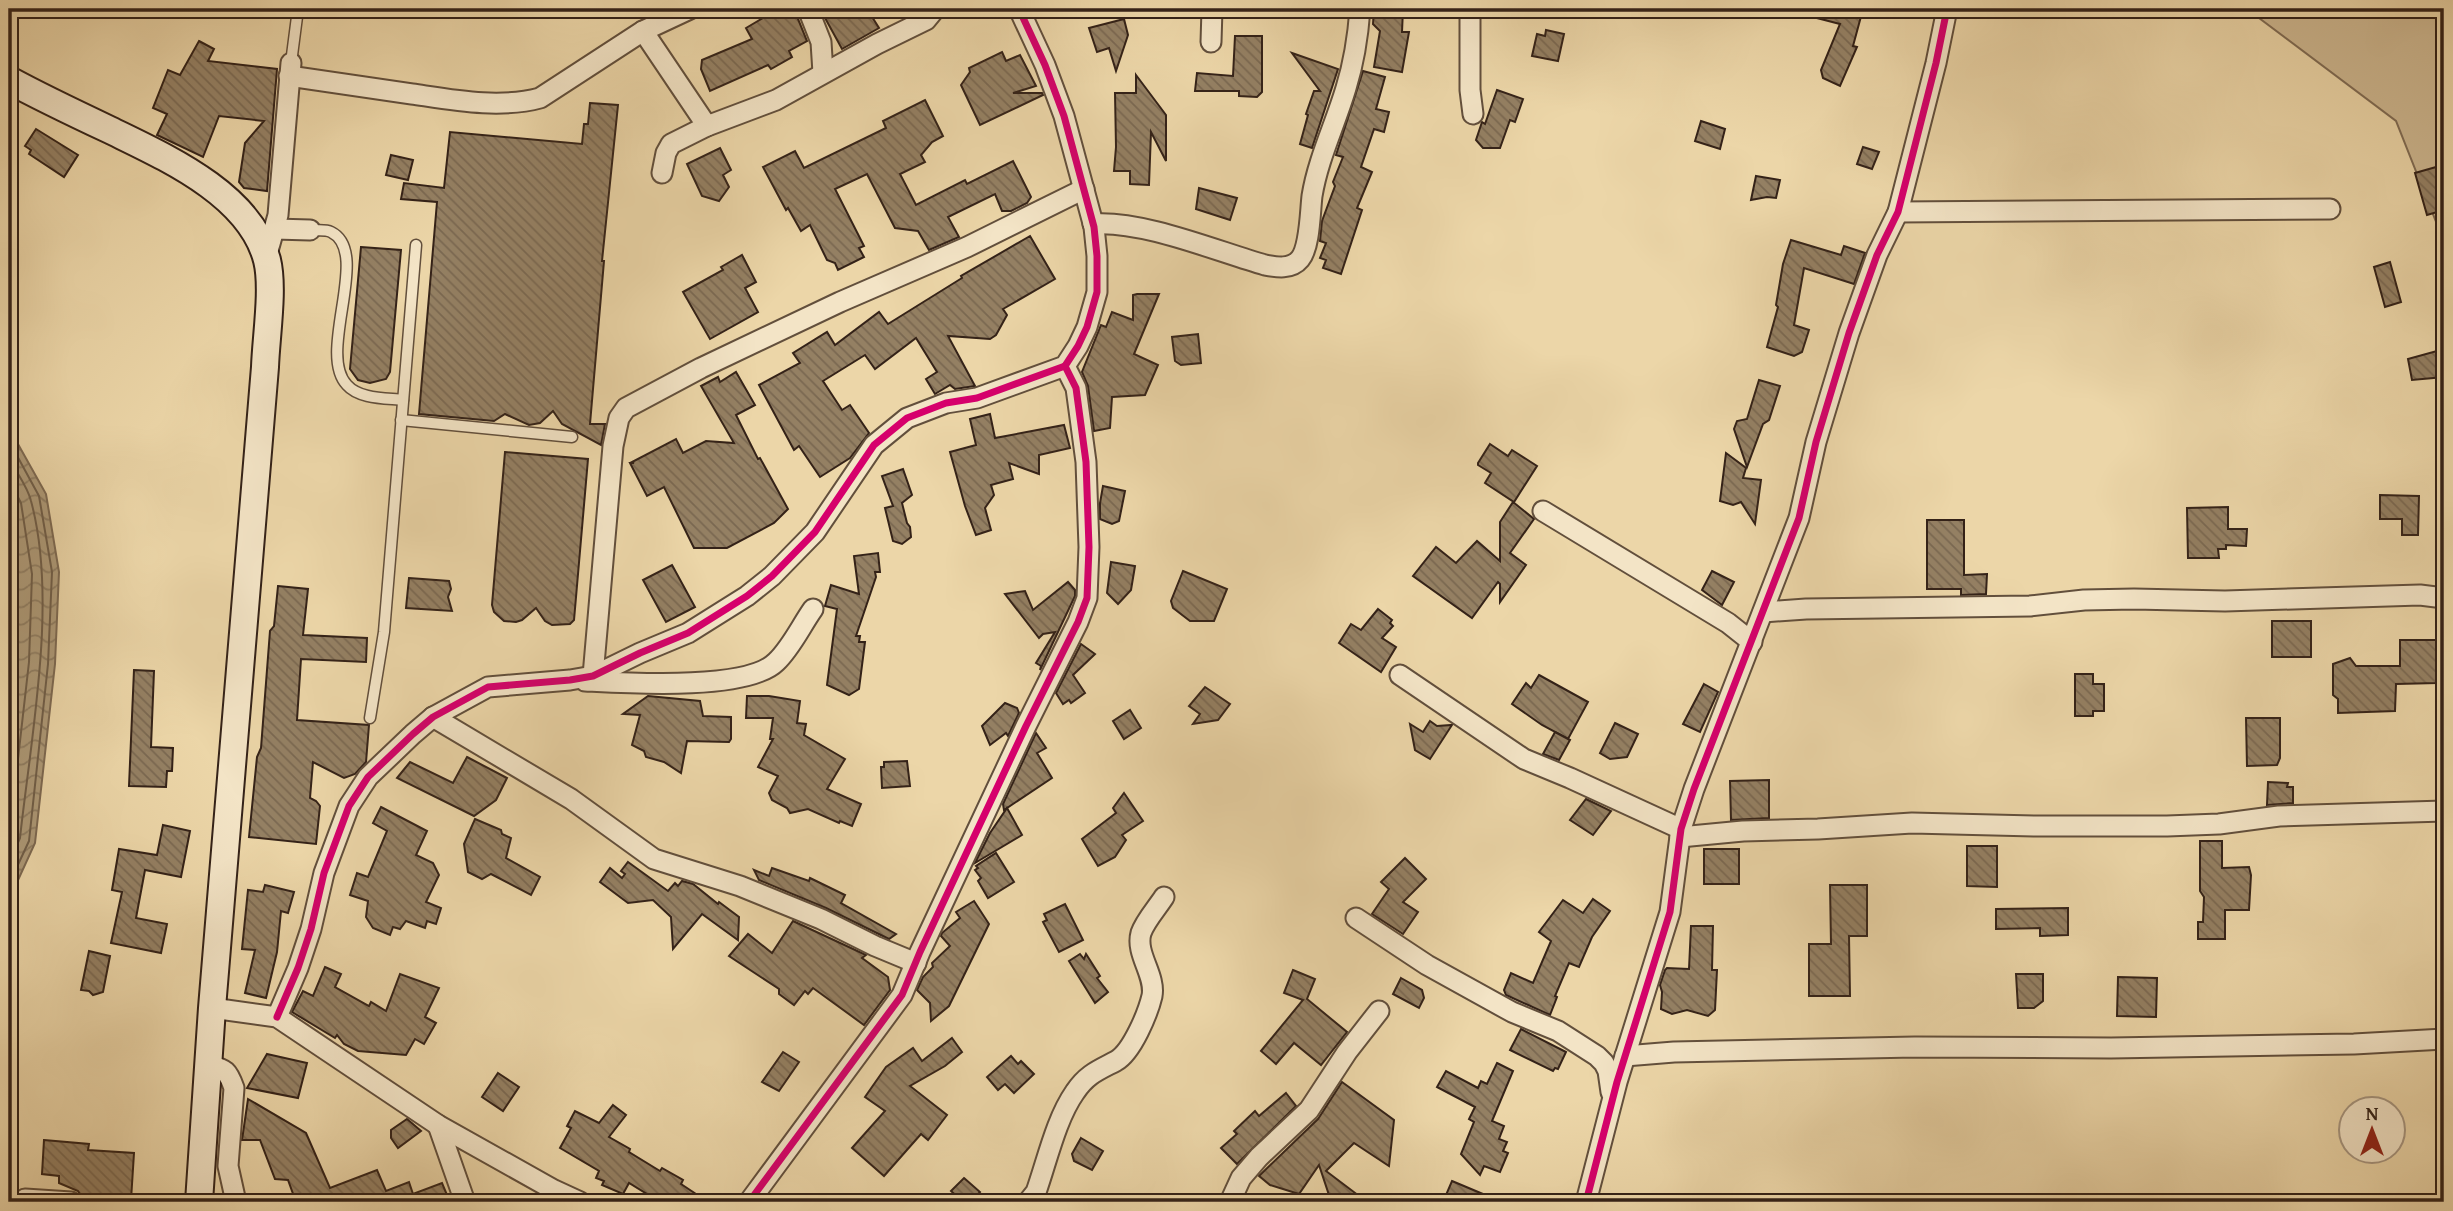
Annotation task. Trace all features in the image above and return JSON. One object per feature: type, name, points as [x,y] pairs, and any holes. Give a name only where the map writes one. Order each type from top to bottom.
[{"type":"main road","points":[[9,80],[160,155],[205,181],[232,204],[253,232],[266,258],[268,291],[257,478],[212,1008],[199,1202]]},
{"type":"street","points":[[266,258],[275,229],[281,191],[290,70],[431,97],[518,103],[540,98],[643,30],[690,9]]},
{"type":"street","points":[[808,9],[821,42],[823,74]]},
{"type":"street","points":[[662,173],[666,153],[671,144],[775,100],[926,20],[935,9]]},
{"type":"street","points":[[277,1017],[312,929],[324,873],[349,806],[368,777],[433,717],[488,687],[593,676],[688,633],[747,596],[772,576],[815,531],[874,445],[906,418],[946,404],[977,398],[1065,366],[1087,327],[1097,292],[1097,256],[1093,224],[1064,116],[1045,65],[1019,9]]},
{"type":"street","points":[[1211,42],[1212,9]]},
{"type":"street","points":[[1093,224],[1112,223],[1139,228],[1278,268],[1296,263],[1305,247],[1320,161],[1354,59],[1360,9]]},
{"type":"street","points":[[1470,9],[1470,90],[1473,114]]},
{"type":"street","points":[[1586,1202],[1612,1100],[1670,912],[1681,833],[1694,789],[1798,518],[1816,442],[1849,333],[1877,255],[1898,212],[1947,9]]},
{"type":"street","points":[[643,30],[708,127]]},
{"type":"street","points":[[593,676],[613,446],[619,418],[626,408],[714,362],[840,302],[967,247],[1084,189]]},
{"type":"street","points":[[1898,212],[2330,209]]},
{"type":"street","points":[[275,229],[310,230]]},
{"type":"street","points":[[749,1202],[886,1021],[902,995],[1026,726],[1078,622],[1087,597],[1089,547],[1086,462],[1076,388],[1065,366]]},
{"type":"street","points":[[1543,511],[1728,623],[1752,642]]},
{"type":"street","points":[[1763,612],[2030,606],[2084,600],[2225,601],[2420,595],[2444,598]]},
{"type":"street","points":[[570,680],[691,682],[743,677],[764,671],[777,662],[813,609]]},
{"type":"street","points":[[1400,676],[1524,760],[1570,778],[1681,833],[1818,830],[1912,823],[2167,826],[2219,824],[2279,816],[2444,811]]},
{"type":"street","points":[[433,717],[571,799],[654,859],[740,886],[821,919],[916,963]]},
{"type":"street","points":[[1028,1202],[1036,1192],[1063,1111],[1076,1090],[1104,1065],[1118,1060],[1130,1046],[1142,1023],[1153,993],[1140,943],[1141,933],[1164,897]]},
{"type":"street","points":[[1356,918],[1427,965],[1512,1012],[1558,1031],[1597,1056],[1608,1071],[1612,1100]]},
{"type":"street","points":[[212,1008],[277,1017],[438,1125],[554,1191],[580,1202]]},
{"type":"street","points":[[1230,1202],[1241,1178],[1259,1157],[1309,1110],[1347,1052],[1379,1010]]},
{"type":"street","points":[[1625,1056],[1674,1052],[1915,1047],[2111,1048],[2354,1044],[2444,1039]]},
{"type":"street","points":[[208,1065],[224,1069],[234,1088],[228,1166],[236,1202]]},
{"type":"street","points":[[438,1125],[466,1202]]},
{"type":"street","points":[[25,1199],[71,1202]]},
{"type":"lane","points":[[290,70],[298,9]]},
{"type":"lane","points":[[310,230],[329,231],[340,240],[344,249],[346,279],[337,363],[346,385],[374,397],[403,400]]},
{"type":"lane","points":[[370,718],[384,632],[416,245]]},
{"type":"lane","points":[[401,420],[572,437]]},
{"type":"shaded area","points":[[2247,9],[2444,9],[2444,242],[2396,121]]},
{"type":"water","points":[[9,428],[46,494],[59,572],[55,664],[35,843],[14,889],[9,894]]},
{"type":"building","points":[[778,9],[794,9],[807,41],[789,51],[792,57],[771,69],[768,65],[710,91],[701,69],[702,60],[752,39],[746,28]]},
{"type":"building","points":[[835,9],[867,9],[879,28],[842,49],[824,16]]},
{"type":"building","points":[[1374,9],[1403,9],[1402,32],[1409,32],[1402,72],[1374,67],[1380,31],[1373,24]]},
{"type":"building","points":[[1806,9],[1863,9],[1853,46],[1857,47],[1840,86],[1823,78],[1821,70],[1840,24],[1805,15]]},
{"type":"building","points":[[1124,19],[1128,35],[1116,71],[1109,48],[1097,52],[1089,28]]},
{"type":"building","points":[[1546,30],[1564,34],[1558,61],[1532,56],[1537,34],[1545,36]]},
{"type":"building","points":[[1235,36],[1262,36],[1262,92],[1257,97],[1239,96],[1239,91],[1195,91],[1197,73],[1233,76]]},
{"type":"building","points":[[199,41],[214,49],[208,61],[277,69],[267,191],[244,188],[239,182],[245,143],[264,121],[219,116],[203,157],[157,135],[167,114],[153,108],[168,70],[180,75]]},
{"type":"building","points":[[1002,52],[1006,61],[1020,55],[1036,86],[1013,93],[1043,95],[980,125],[961,85],[970,72],[969,68]]},
{"type":"building","points":[[1292,53],[1338,69],[1312,148],[1300,144],[1314,91],[1320,91]]},
{"type":"building","points":[[1363,71],[1385,77],[1376,109],[1389,112],[1384,132],[1374,129],[1361,167],[1372,172],[1357,208],[1362,210],[1341,274],[1323,268],[1326,260],[1320,258],[1326,243],[1320,241],[1322,221],[1343,157],[1336,155]]},
{"type":"building","points":[[1136,75],[1166,115],[1166,161],[1151,132],[1149,185],[1130,184],[1130,171],[1114,171],[1115,93],[1136,93]]},
{"type":"building","points":[[1497,90],[1523,99],[1515,122],[1510,120],[1500,148],[1483,148],[1476,140],[1482,122],[1485,124]]},
{"type":"building","points":[[925,100],[943,136],[932,142],[921,155],[925,162],[900,174],[916,205],[965,180],[967,184],[1013,161],[1031,197],[1027,203],[1011,211],[1002,211],[995,194],[948,217],[959,237],[929,250],[918,231],[895,228],[867,174],[835,189],[864,246],[859,248],[864,257],[838,270],[835,263],[827,260],[810,225],[801,231],[788,208],[786,210],[763,167],[795,151],[804,168],[886,128],[883,121]]},
{"type":"building","points":[[590,103],[618,105],[602,261],[590,424],[605,424],[601,445],[562,424],[553,411],[540,423],[529,425],[505,414],[494,421],[419,414],[437,202],[401,199],[404,183],[444,188],[450,132],[582,144]]},
{"type":"building","points":[[1701,121],[1725,129],[1720,149],[1695,141]]},
{"type":"building","points":[[36,129],[78,155],[64,177],[29,154],[31,150],[25,146]]},
{"type":"building","points":[[1863,147],[1879,152],[1872,169],[1857,164]]},
{"type":"building","points":[[720,148],[731,170],[723,175],[729,187],[719,201],[702,196],[687,164]]},
{"type":"building","points":[[391,155],[413,160],[408,180],[386,175]]},
{"type":"building","points":[[2436,167],[2444,196],[2444,210],[2427,215],[2415,173]]},
{"type":"building","points":[[1756,176],[1780,180],[1776,198],[1751,200]]},
{"type":"building","points":[[1199,188],[1237,198],[1230,220],[1196,209]]},
{"type":"building","points":[[1030,236],[1055,279],[1003,309],[1007,315],[996,335],[990,339],[948,336],[975,386],[955,389],[950,385],[935,394],[926,379],[937,372],[916,338],[875,369],[865,355],[823,381],[842,410],[850,405],[869,433],[850,458],[820,477],[799,446],[794,450],[759,385],[800,363],[793,353],[827,332],[835,345],[879,312],[888,324],[962,278],[961,276]]},
{"type":"building","points":[[1791,240],[1841,255],[1844,246],[1865,253],[1854,284],[1804,268],[1794,325],[1809,330],[1802,352],[1794,356],[1767,347],[1778,307],[1776,305],[1783,264]]},
{"type":"building","points":[[361,247],[401,250],[390,372],[386,379],[370,383],[358,380],[350,369]]},
{"type":"building","points":[[742,255],[756,282],[745,288],[758,312],[710,339],[683,292],[723,270],[721,267]]},
{"type":"building","points":[[2390,262],[2401,302],[2385,307],[2374,267]]},
{"type":"building","points":[[1159,294],[1134,354],[1158,365],[1145,395],[1112,397],[1110,428],[1094,431],[1088,386],[1082,372],[1101,325],[1106,327],[1112,312],[1133,320],[1133,295]]},
{"type":"building","points":[[1198,334],[1201,363],[1181,365],[1175,361],[1172,337]]},
{"type":"building","points":[[2444,349],[2444,377],[2412,380],[2408,359]]},
{"type":"building","points":[[736,372],[755,405],[736,415],[788,509],[774,523],[727,548],[694,548],[664,487],[647,496],[630,463],[676,439],[683,453],[706,441],[734,443],[701,386],[718,377],[720,382]]},
{"type":"building","points":[[1759,380],[1780,386],[1769,420],[1763,424],[1747,467],[1734,429],[1737,421],[1747,419]]},
{"type":"building","points":[[990,414],[995,438],[1064,425],[1070,448],[1039,455],[1039,474],[1009,463],[1013,479],[991,485],[994,495],[985,508],[991,530],[976,535],[950,452],[976,445],[970,419]]},
{"type":"building","points":[[1490,444],[1508,456],[1512,450],[1537,466],[1514,502],[1485,483],[1491,473],[1478,463]]},
{"type":"building","points":[[505,452],[588,459],[574,620],[570,624],[552,625],[545,621],[536,608],[516,622],[504,621],[494,612],[492,605]]},
{"type":"building","points":[[1726,453],[1746,468],[1743,478],[1761,480],[1755,524],[1741,502],[1733,505],[1720,501]]},
{"type":"building","points":[[903,469],[912,495],[902,503],[911,537],[902,544],[893,541],[885,508],[893,506],[882,476]]},
{"type":"building","points":[[1103,486],[1125,491],[1119,521],[1112,524],[1100,519]]},
{"type":"building","points":[[2380,495],[2419,496],[2418,535],[2402,535],[2402,519],[2380,519]]},
{"type":"building","points":[[1513,502],[1534,519],[1510,553],[1526,565],[1500,602],[1498,582],[1472,618],[1413,576],[1436,547],[1456,563],[1477,541],[1500,561],[1500,522]]},
{"type":"building","points":[[2228,507],[2228,529],[2247,529],[2246,546],[2226,545],[2226,549],[2218,549],[2219,558],[2188,558],[2187,508]]},
{"type":"building","points":[[1927,520],[1964,520],[1964,575],[1987,574],[1986,594],[1961,595],[1961,589],[1927,589]]},
{"type":"building","points":[[878,553],[880,572],[875,572],[876,577],[856,636],[860,636],[859,642],[865,642],[859,689],[849,695],[827,685],[837,609],[825,606],[831,585],[859,594],[854,556]]},
{"type":"building","points":[[1111,562],[1135,566],[1131,590],[1118,604],[1107,593]]},
{"type":"building","points":[[672,565],[695,607],[666,622],[643,580]]},
{"type":"building","points":[[1183,571],[1227,589],[1214,621],[1190,621],[1173,608],[1171,601]]},
{"type":"building","points":[[1712,571],[1734,582],[1722,605],[1702,590]]},
{"type":"building","points":[[409,578],[449,581],[451,589],[448,597],[452,611],[406,608]]},
{"type":"building","points":[[1068,582],[1075,590],[1075,596],[1040,670],[1041,666],[1036,663],[1055,632],[1043,634],[1039,638],[1005,594],[1025,591],[1033,610]]},
{"type":"building","points":[[278,586],[308,589],[303,635],[367,638],[366,662],[301,659],[297,720],[369,725],[366,762],[355,774],[344,778],[313,762],[310,798],[320,806],[316,844],[249,837],[257,757],[261,748],[270,631],[274,626]]},
{"type":"building","points":[[1378,609],[1392,620],[1390,623],[1393,626],[1382,638],[1396,647],[1381,672],[1339,643],[1351,624],[1361,630]]},
{"type":"building","points":[[2272,621],[2311,621],[2311,657],[2272,657]]},
{"type":"building","points":[[2400,640],[2436,640],[2437,683],[2396,684],[2395,711],[2338,713],[2338,699],[2333,695],[2333,664],[2350,658],[2356,666],[2400,666]]},
{"type":"building","points":[[1081,644],[1095,654],[1073,675],[1085,693],[1071,703],[1069,700],[1063,704],[1056,693]]},
{"type":"building","points":[[134,670],[154,671],[151,747],[173,748],[172,771],[167,771],[166,787],[129,786]]},
{"type":"building","points":[[2075,674],[2093,674],[2093,684],[2104,684],[2104,711],[2093,711],[2093,716],[2075,716]]},
{"type":"building","points":[[1539,675],[1588,702],[1568,739],[1512,704],[1526,683],[1531,688]]},
{"type":"building","points":[[1704,684],[1718,692],[1700,732],[1683,724]]},
{"type":"building","points":[[1205,687],[1230,704],[1218,720],[1193,724],[1200,714],[1189,706]]},
{"type":"building","points":[[648,696],[700,701],[703,716],[731,717],[731,739],[729,742],[687,741],[681,773],[664,762],[646,757],[644,751],[632,745],[640,715],[623,714]]},
{"type":"building","points":[[747,696],[800,701],[797,723],[806,724],[804,735],[845,759],[827,789],[861,804],[852,826],[808,809],[790,813],[787,808],[772,800],[769,793],[778,776],[758,767],[773,739],[770,739],[773,718],[746,718]]},
{"type":"building","points":[[1005,703],[1017,708],[1019,713],[1008,736],[1006,733],[990,745],[982,726]]},
{"type":"building","points":[[1130,710],[1141,728],[1124,739],[1113,721]]},
{"type":"building","points":[[2246,718],[2280,718],[2280,758],[2277,765],[2247,766]]},
{"type":"building","points":[[1430,721],[1437,726],[1452,725],[1430,759],[1415,750],[1410,724],[1423,732]]},
{"type":"building","points":[[1615,723],[1638,734],[1627,757],[1610,759],[1600,753]]},
{"type":"building","points":[[1555,732],[1570,740],[1559,760],[1543,754]]},
{"type":"building","points":[[1036,733],[1046,748],[1037,753],[1052,778],[1004,810],[1003,804]]},
{"type":"building","points":[[467,757],[507,778],[496,800],[474,816],[397,778],[410,762],[453,783]]},
{"type":"building","points":[[907,761],[910,786],[882,788],[881,767],[884,767],[884,762]]},
{"type":"building","points":[[1769,780],[1769,818],[1731,820],[1730,781]]},
{"type":"building","points":[[2268,782],[2288,783],[2287,787],[2293,787],[2293,803],[2267,805]]},
{"type":"building","points":[[1124,793],[1143,821],[1122,835],[1126,840],[1115,857],[1098,866],[1082,839],[1116,813],[1113,808]]},
{"type":"building","points":[[1586,799],[1611,811],[1593,835],[1570,820]]},
{"type":"building","points":[[381,807],[427,831],[416,855],[433,863],[439,875],[426,902],[441,908],[436,924],[427,921],[425,928],[406,921],[400,929],[393,927],[390,935],[373,928],[366,917],[368,901],[350,895],[357,873],[368,877],[387,831],[373,823]]},
{"type":"building","points":[[1007,808],[1022,835],[975,863],[990,833]]},
{"type":"building","points":[[475,819],[501,830],[502,834],[511,838],[506,858],[540,877],[531,895],[491,874],[482,879],[468,872],[464,844]]},
{"type":"building","points":[[163,825],[190,831],[181,877],[145,870],[136,918],[167,924],[161,953],[111,943],[122,892],[112,890],[119,849],[157,855]]},
{"type":"building","points":[[2200,841],[2222,841],[2222,868],[2249,867],[2249,910],[2225,910],[2225,939],[2198,939],[2198,922],[2203,922],[2204,897],[2200,891]]},
{"type":"building","points":[[1967,846],[1997,846],[1997,887],[1967,886]]},
{"type":"building","points":[[1704,849],[1739,849],[1739,884],[1704,884]]},
{"type":"building","points":[[996,853],[1014,882],[988,898],[975,870],[978,868],[976,866]]},
{"type":"building","points":[[1405,858],[1426,879],[1403,902],[1418,912],[1403,934],[1372,914],[1389,889],[1381,882]]},
{"type":"building","points":[[628,862],[668,891],[675,883],[678,886],[682,881],[693,884],[718,904],[719,902],[739,917],[738,940],[702,914],[673,949],[671,917],[653,900],[628,903],[600,882],[610,868],[622,878],[625,874],[621,871]]},
{"type":"building","points":[[772,868],[809,881],[810,878],[845,895],[841,903],[896,934],[889,939],[826,908],[759,880],[754,870],[769,876]]},
{"type":"building","points":[[265,885],[294,892],[288,913],[281,911],[277,952],[266,998],[245,993],[255,950],[242,949],[248,890],[263,892]]},
{"type":"building","points":[[1830,885],[1867,885],[1867,936],[1849,936],[1850,996],[1809,996],[1809,944],[1831,944]]},
{"type":"building","points":[[1593,899],[1610,911],[1592,937],[1579,967],[1569,963],[1550,1015],[1506,995],[1504,990],[1511,973],[1533,983],[1551,941],[1539,932],[1563,900],[1583,913]]},
{"type":"building","points":[[974,901],[989,924],[949,1006],[931,1021],[930,1003],[917,990],[923,977],[933,967],[932,963],[950,946],[941,936],[942,933],[960,918],[956,912]]},
{"type":"building","points":[[1065,904],[1083,940],[1059,952],[1043,922],[1047,920],[1044,914]]},
{"type":"building","points":[[2068,908],[2068,935],[2040,936],[2040,928],[1996,929],[1996,909]]},
{"type":"building","points":[[793,921],[866,955],[862,958],[888,977],[890,990],[864,1025],[813,988],[808,994],[805,991],[794,1005],[779,994],[779,989],[729,956],[748,934],[772,953]]},
{"type":"building","points":[[1691,926],[1713,926],[1712,970],[1717,970],[1715,1010],[1708,1016],[1687,1010],[1672,1014],[1661,1009],[1660,985],[1665,970],[1689,969]]},
{"type":"building","points":[[89,951],[110,956],[103,992],[93,995],[89,991],[81,990]]},
{"type":"building","points":[[1080,954],[1084,959],[1086,954],[1100,976],[1097,978],[1108,992],[1095,1003],[1069,961]]},
{"type":"building","points":[[325,967],[341,974],[335,987],[369,1006],[371,1002],[386,1011],[400,974],[439,988],[425,1017],[436,1023],[424,1044],[415,1039],[406,1055],[358,1051],[344,1044],[337,1035],[335,1038],[292,1012],[303,991],[313,996]]},
{"type":"building","points":[[1293,970],[1315,979],[1307,999],[1347,1032],[1321,1065],[1294,1043],[1276,1064],[1261,1051],[1303,1000],[1284,993]]},
{"type":"building","points":[[2016,974],[2043,974],[2043,1001],[2034,1008],[2018,1008]]},
{"type":"building","points":[[2118,977],[2157,978],[2156,1017],[2117,1016]]},
{"type":"building","points":[[1401,978],[1422,990],[1424,998],[1419,1008],[1393,994]]},
{"type":"building","points":[[1521,1029],[1566,1052],[1558,1069],[1553,1071],[1510,1050]]},
{"type":"building","points":[[952,1038],[962,1052],[945,1066],[910,1086],[947,1115],[928,1140],[921,1134],[884,1176],[852,1148],[885,1111],[865,1097],[886,1067],[913,1048],[922,1061]]},
{"type":"building","points":[[783,1052],[799,1062],[779,1091],[762,1082]]},
{"type":"building","points":[[267,1054],[307,1063],[298,1098],[247,1088]]},
{"type":"building","points":[[1011,1056],[1018,1064],[1021,1061],[1034,1074],[1014,1093],[1005,1084],[998,1090],[987,1077]]},
{"type":"building","points":[[1497,1063],[1513,1071],[1492,1121],[1504,1126],[1499,1139],[1507,1142],[1503,1151],[1508,1153],[1500,1172],[1484,1166],[1480,1175],[1461,1154],[1474,1122],[1469,1119],[1475,1107],[1437,1087],[1446,1071],[1478,1088],[1481,1081],[1487,1084]]},
{"type":"building","points":[[498,1073],[519,1087],[503,1111],[482,1097]]},
{"type":"building","points":[[1342,1082],[1394,1120],[1389,1166],[1354,1143],[1326,1171],[1367,1202],[1340,1202],[1329,1195],[1319,1165],[1299,1194],[1270,1185],[1259,1176],[1318,1119]]},
{"type":"building","points":[[1286,1093],[1296,1106],[1237,1164],[1221,1148],[1237,1134],[1234,1131],[1255,1111],[1259,1116]]},
{"type":"building","points":[[248,1099],[306,1133],[330,1188],[377,1170],[386,1191],[409,1182],[413,1194],[442,1183],[450,1202],[296,1202],[288,1180],[275,1179],[260,1140],[242,1140]]},
{"type":"building","points":[[613,1105],[626,1115],[609,1137],[660,1171],[662,1168],[683,1180],[681,1184],[708,1202],[660,1202],[629,1183],[623,1194],[602,1185],[604,1181],[596,1178],[599,1171],[560,1148],[571,1128],[567,1126],[575,1111],[599,1123]]},
{"type":"building","points":[[407,1119],[421,1131],[398,1148],[391,1138],[391,1130]]},
{"type":"building","points":[[1081,1138],[1103,1151],[1092,1170],[1074,1161],[1072,1154]]},
{"type":"building","points":[[44,1140],[89,1144],[88,1150],[134,1153],[131,1200],[82,1197],[78,1191],[59,1183],[59,1176],[42,1174]]},
{"type":"building","points":[[964,1178],[980,1192],[971,1202],[963,1202],[951,1191]]},
{"type":"building","points":[[1452,1181],[1502,1202],[1443,1202]]},
{"type":"cycle path","points":[[277,1017],[298,968],[311,929],[324,873],[349,806],[368,777],[433,717],[488,687],[593,676],[688,633],[747,596],[772,576],[815,532],[874,445],[907,418],[946,403],[977,398],[1065,366],[1087,327],[1097,292],[1094,227],[1064,116],[1045,65],[1019,9]]},
{"type":"cycle path","points":[[1586,1202],[1617,1082],[1670,912],[1681,829],[1799,518],[1816,442],[1849,333],[1877,255],[1898,212],[1947,9]]},
{"type":"cycle path","points":[[749,1202],[902,995],[1026,726],[1078,622],[1087,598],[1089,547],[1086,462],[1076,388],[1065,366]]}]
